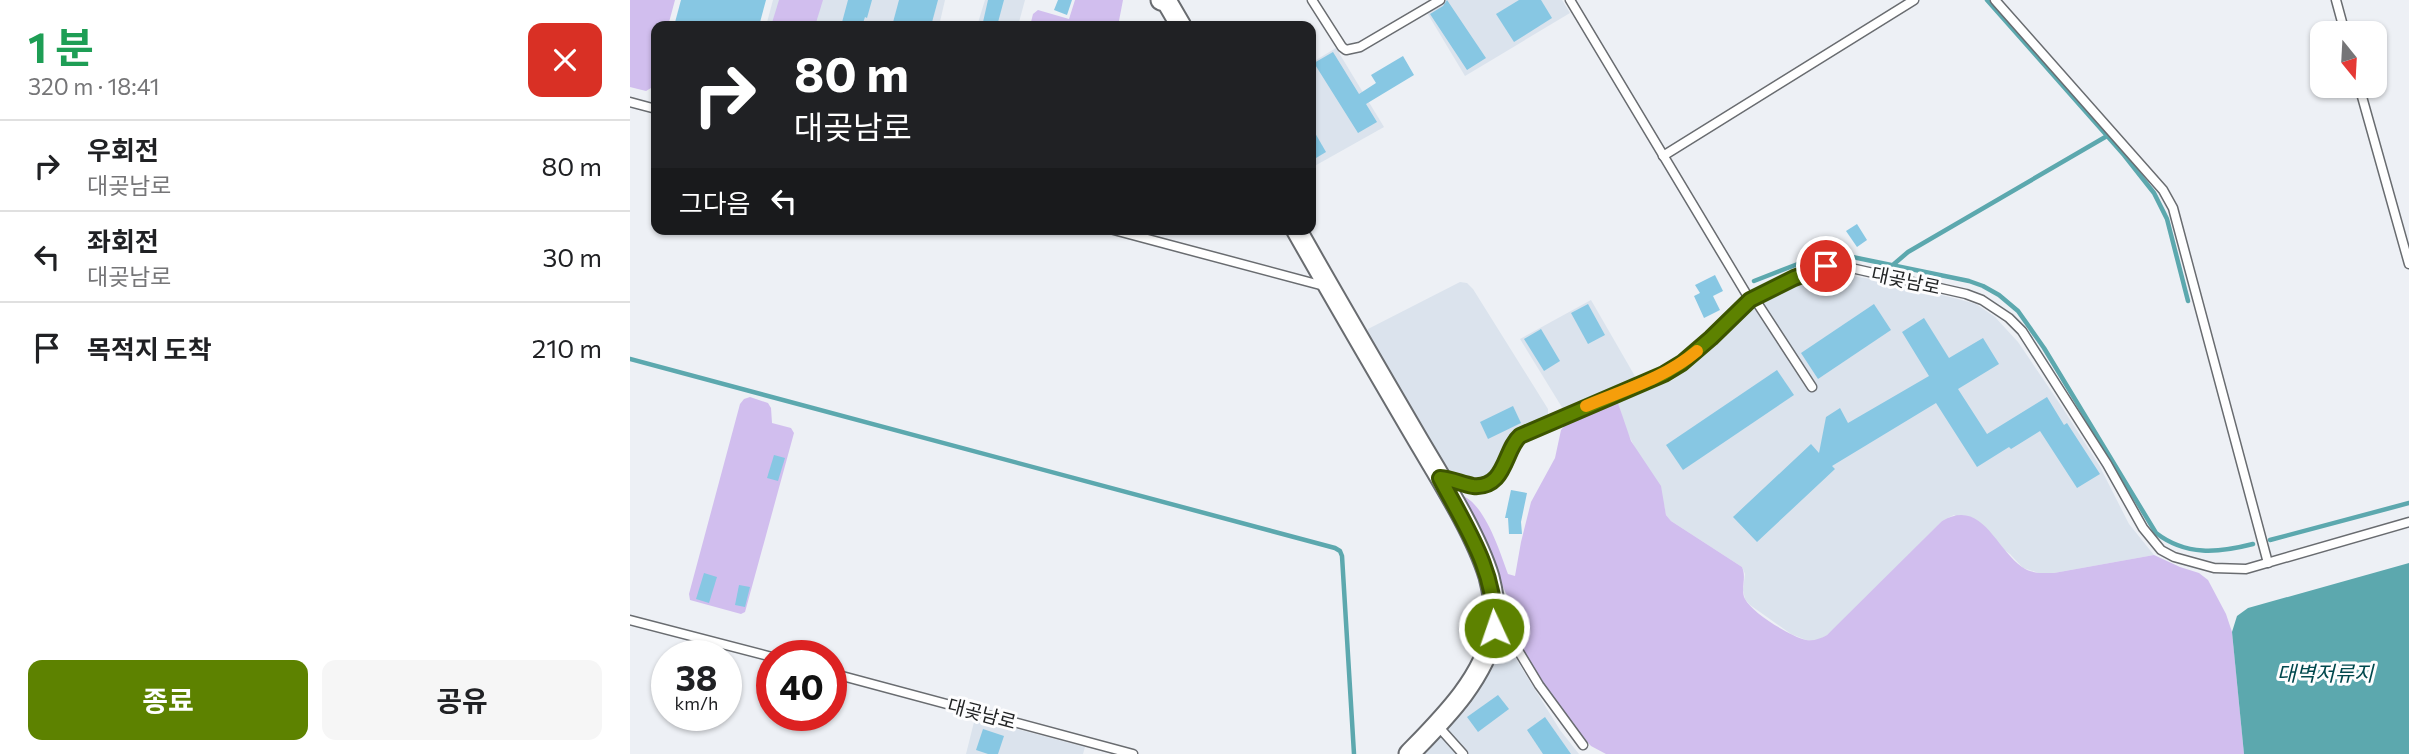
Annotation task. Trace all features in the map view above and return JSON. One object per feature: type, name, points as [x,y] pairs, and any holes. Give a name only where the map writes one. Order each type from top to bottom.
[{"type":"street","points":[[1160,0],[1167,2],[1178,21]]},
{"type":"street","points":[[1300,235],[1440,478],[1479,551],[1489,576],[1495,611],[1488,649],[1476,674],[1437,725],[1409,754]]},
{"type":"lane","points":[[1312,0],[1346,50],[1360,47],[1440,0]]},
{"type":"lane","points":[[1570,0],[1752,299],[1811,387]]},
{"type":"lane","points":[[1663,156],[1914,0]]},
{"type":"lane","points":[[1995,0],[2163,190],[2173,208],[2268,563]]},
{"type":"lane","points":[[2336,0],[2342,21]]},
{"type":"lane","points":[[2362,98],[2409,264]]},
{"type":"lane","points":[[630,102],[651,108]]},
{"type":"lane","points":[[1133,235],[1329,287]]},
{"type":"lane","name":"대곶남로","points":[[1440,478],[1473,486],[1489,481],[1503,470],[1514,441],[1520,436],[1664,374],[1682,363],[1752,299],[1814,269],[1838,265],[1948,289],[1982,300],[2015,324],[2037,351],[2143,528],[2161,550],[2194,564],[2246,569],[2409,522]]},
{"type":"lane","points":[[630,620],[756,653]]},
{"type":"lane","points":[[1494,628],[1510,637],[1539,685],[1583,746]]},
{"type":"lane","name":"대곶남로","points":[[847,677],[1133,754]]},
{"type":"lane","points":[[1437,725],[1463,754]]},
{"type":"shaded area","points":[[630,0],[675,0],[669,21],[651,21],[651,88],[646,91],[630,87]]},
{"type":"shaded area","points":[[773,0],[945,0],[940,21],[767,21]]},
{"type":"shaded area","points":[[779,0],[823,0],[817,21],[773,21]]},
{"type":"shaded area","points":[[985,0],[1025,0],[1019,21],[979,21]]},
{"type":"shaded area","points":[[1075,0],[1123,0],[1119,21],[1031,21],[1033,14],[1038,10],[1069,19]]},
{"type":"shaded area","points":[[1432,0],[1562,0],[1570,13],[1465,76],[1423,6]]},
{"type":"shaded area","points":[[1336,48],[1384,127],[1316,165],[1316,60]]},
{"type":"shaded area","points":[[1831,273],[1878,280],[1958,299],[1976,304],[1995,317],[2018,342],[2060,404],[2099,465],[2129,524],[2154,555],[2054,573],[2039,573],[2023,568],[2010,554],[1954,515],[1942,521],[1851,613],[1818,640],[1806,640],[1791,634],[1750,605],[1743,590],[1745,574],[1742,567],[1671,521],[1666,515],[1664,505],[1626,430],[1618,403],[1673,380],[1711,350],[1744,315],[1764,300],[1806,279]]},
{"type":"shaded area","points":[[1460,282],[1467,283],[1473,289],[1548,409],[1548,415],[1511,436],[1497,471],[1488,479],[1476,482],[1446,475],[1367,339],[1368,329]]},
{"type":"shaded area","points":[[1591,300],[1636,378],[1563,409],[1520,339]]},
{"type":"shaded area","points":[[750,397],[768,403],[772,423],[791,428],[794,433],[745,612],[741,614],[690,600],[689,594],[740,404]]},
{"type":"shaded area","points":[[1618,403],[1631,441],[1661,486],[1666,515],[1671,521],[1742,567],[1743,591],[1749,605],[1763,617],[1799,638],[1812,640],[1827,635],[1942,521],[1956,516],[1968,516],[1978,520],[2012,559],[2033,572],[2054,573],[2154,555],[2199,573],[2208,580],[2232,632],[2244,754],[1606,754],[1591,746],[1545,687],[1520,646],[1513,628],[1510,602],[1460,495],[1469,499],[1484,517],[1508,574],[1515,576],[1531,502],[1555,458],[1561,430],[1566,424]]},
{"type":"shaded area","points":[[1504,646],[1510,649],[1560,730],[1579,754],[1419,754],[1497,649]]},
{"type":"shaded area","points":[[975,718],[1085,747],[1083,754],[966,754]]},
{"type":"water","name":"대벽저류지","points":[[2409,563],[2409,754],[2244,754],[2232,632],[2237,616],[2248,608]]},
{"type":"building","points":[[681,0],[766,0],[760,21],[675,21]]},
{"type":"building","points":[[848,0],[872,0],[864,21],[842,21]]},
{"type":"building","points":[[899,0],[938,0],[932,21],[893,21]]},
{"type":"building","points":[[988,0],[1004,0],[998,21],[983,21]]},
{"type":"building","points":[[1058,0],[1072,0],[1067,15],[1054,10]]},
{"type":"building","points":[[1447,0],[1486,58],[1467,70],[1430,14]]},
{"type":"building","points":[[1519,0],[1541,0],[1552,18],[1514,42],[1496,14]]},
{"type":"building","points":[[1333,52],[1359,94],[1376,83],[1371,75],[1403,56],[1414,75],[1366,104],[1377,122],[1358,133],[1316,66],[1316,62]]},
{"type":"building","points":[[1316,135],[1326,152],[1316,158]]},
{"type":"building","points":[[1857,224],[1867,240],[1857,247],[1846,231]]},
{"type":"building","points":[[1715,275],[1723,291],[1713,296],[1720,310],[1704,318],[1694,296],[1700,293],[1695,285]]},
{"type":"building","points":[[1588,304],[1605,335],[1588,344],[1571,313]]},
{"type":"building","points":[[1874,304],[1891,330],[1818,379],[1801,353]]},
{"type":"building","points":[[1924,318],[1949,358],[1983,338],[1999,364],[1958,389],[1987,434],[2047,397],[2100,474],[2077,488],[2040,431],[1977,467],[1936,403],[1832,466],[1835,469],[1757,542],[1733,517],[1811,444],[1819,453],[1826,417],[1840,408],[1848,423],[1929,376],[1902,332]]},
{"type":"building","points":[[1541,329],[1560,361],[1544,371],[1524,339]]},
{"type":"building","points":[[1777,370],[1794,395],[1683,470],[1666,445]]},
{"type":"building","points":[[1513,406],[1521,423],[1488,439],[1480,422]]},
{"type":"building","points":[[774,455],[785,458],[778,481],[767,478]]},
{"type":"building","points":[[1511,490],[1527,493],[1521,522],[1522,534],[1509,534],[1508,518],[1505,518]]},
{"type":"building","points":[[704,573],[717,577],[709,603],[696,599]]},
{"type":"building","points":[[739,585],[750,587],[745,607],[735,605]]},
{"type":"building","points":[[1498,695],[1509,709],[1478,732],[1467,717]]},
{"type":"building","points":[[1545,717],[1571,754],[1543,754],[1527,730]]},
{"type":"building","points":[[983,729],[1004,736],[998,754],[976,750]]},
{"type":"waterway","points":[[1987,0],[2124,155],[2154,193],[2167,219],[2188,301]]},
{"type":"waterway","points":[[1894,264],[1908,252],[2107,136]]},
{"type":"waterway","points":[[1754,281],[1816,257],[1838,254],[1983,286],[2018,311],[2044,348],[2156,533],[2179,546],[2191,549],[2215,551],[2253,544]]},
{"type":"waterway","points":[[630,359],[1335,548],[1342,556],[1354,754]]},
{"type":"waterway","points":[[2270,540],[2409,503]]},
{"type":"slow traffic","points":[[1586,406],[1664,374],[1697,351]]},
{"type":"route","points":[[1494,628],[1495,611],[1489,576],[1479,551],[1440,478],[1473,486],[1497,477],[1503,470],[1514,441],[1520,436],[1664,374],[1682,363],[1750,300],[1814,269],[1826,266]]}]
